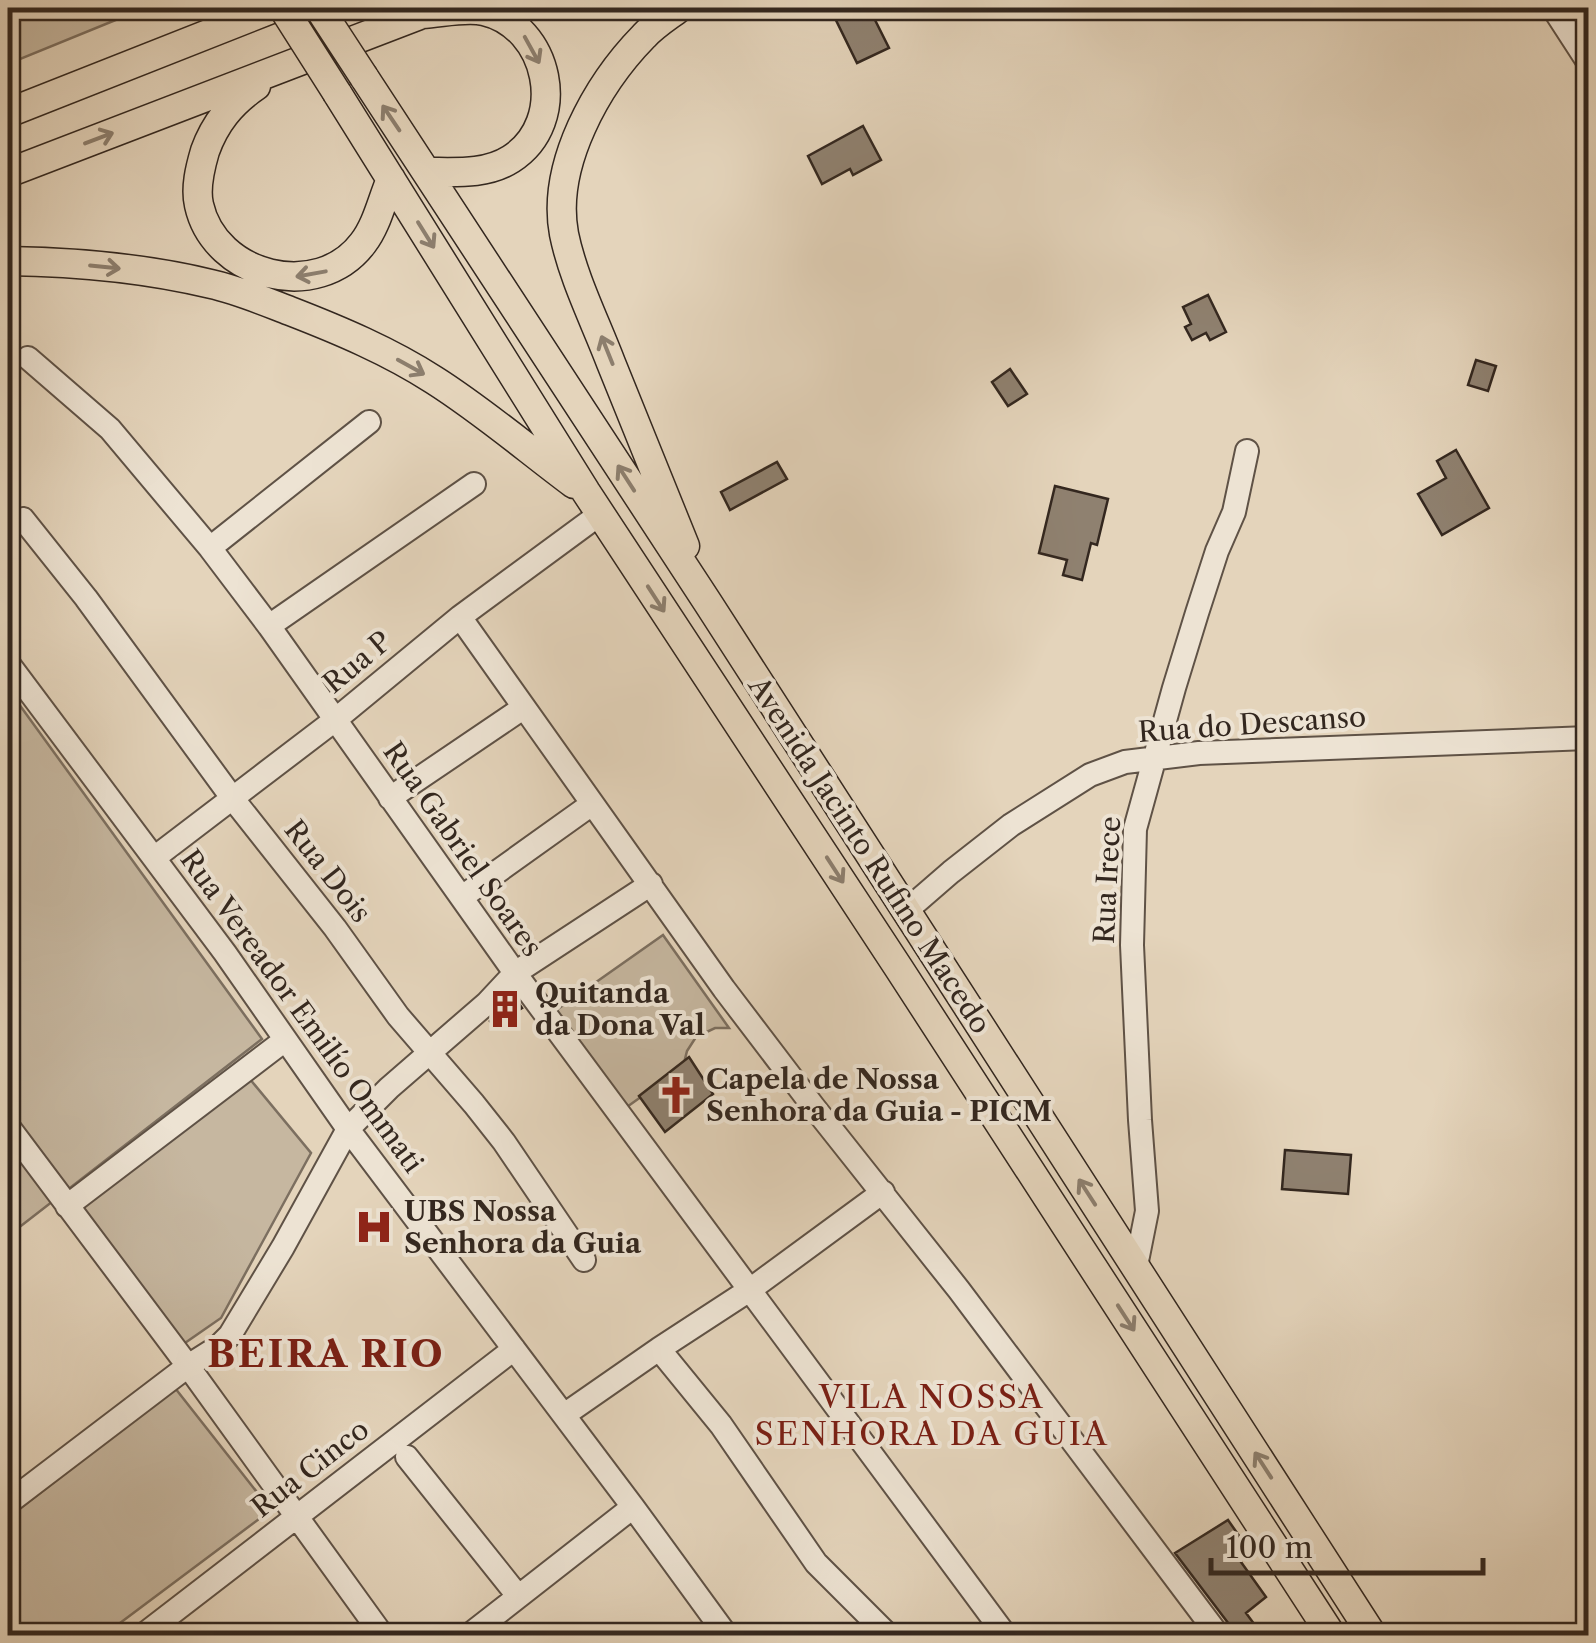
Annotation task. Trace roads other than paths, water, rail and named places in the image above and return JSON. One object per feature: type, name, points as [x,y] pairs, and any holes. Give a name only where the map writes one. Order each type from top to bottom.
[{"type":"main road","points":[[8,112],[274,8]]},
{"type":"main road","name":"Avenida Jacinto Rufino Macedo","points":[[284,8],[593,503],[1332,1636]]},
{"type":"main road","name":"Avenida Jacinto Rufino Macedo","points":[[319,8],[1373,1636]]},
{"type":"main road","points":[[679,8],[647,32],[595,101],[573,147],[564,191],[563,229],[577,277],[708,604]]},
{"type":"main road","points":[[8,172],[427,11],[482,10],[525,37],[548,92],[546,110],[541,124],[512,159],[482,170],[427,172]]},
{"type":"main road","points":[[282,68],[242,96],[222,116],[202,162],[199,206],[214,238],[225,251],[240,262],[280,276],[322,274],[338,266],[364,242],[390,179]]},
{"type":"main road","points":[[8,260],[160,273],[247,294],[319,322],[376,348],[472,405],[593,503]]},
{"type":"main road","points":[[772,776],[771,751],[780,745],[813,792],[860,840]]},
{"type":"main road","points":[[898,967],[945,1024],[969,1062],[977,1067],[988,1063],[989,1040]]},
{"type":"street","points":[[1553,8],[1588,62]]},
{"type":"street","name":"Rua Gabriel Soares","points":[[28,358],[110,429],[210,548],[515,973],[1006,1636]]},
{"type":"street","points":[[210,548],[369,422]]},
{"type":"street","name":"Rua Irece","points":[[1136,1266],[1147,1211],[1132,945],[1139,810],[1216,551],[1234,512],[1247,451]]},
{"type":"street","points":[[269,626],[474,484]]},
{"type":"street","name":"Rua P","points":[[154,858],[336,720],[593,503]]},
{"type":"street","name":"Rua Dois","points":[[23,519],[398,1016],[504,1142],[584,1260]]},
{"type":"street","points":[[460,617],[767,1046],[1078,1446],[1219,1636]]},
{"type":"street","name":"Rua Vereador Emilío Ommati","points":[[8,663],[225,953],[348,1129],[633,1506],[726,1636]]},
{"type":"street","points":[[390,798],[523,708]]},
{"type":"street","name":"Rua do Descanso","points":[[906,911],[1011,826],[1090,775],[1125,762],[1199,753],[1588,738]]},
{"type":"street","points":[[462,896],[592,804]]},
{"type":"street","points":[[8,1502],[230,1335],[348,1129],[370,1105],[468,1020],[515,973],[651,884]]},
{"type":"street","points":[[67,1206],[285,1040]]},
{"type":"street","points":[[8,1126],[188,1366],[382,1636]]},
{"type":"street","points":[[564,1415],[751,1290],[883,1192]]},
{"type":"street","name":"Rua Cinco","points":[[142,1636],[514,1348]]},
{"type":"street","points":[[659,1348],[720,1425],[816,1564],[890,1636]]},
{"type":"street","points":[[407,1457],[518,1596]]},
{"type":"street","points":[[468,1636],[633,1506]]},
{"type":"place","name":"Quitanda da Dona Val","points":[[505,1009]]},
{"type":"place","name":"Capela de Nossa Senhora da Guia - PICM","points":[[676,1095]]},
{"type":"place","name":"UBS Nossa Senhora da Guia","points":[[374,1227]]},
{"type":"district","name":"BEIRA RIO","points":[[326,1354]]},
{"type":"district","name":"VILA NOSSA SENHORA DA GUIA","points":[[932,1416]]}]
